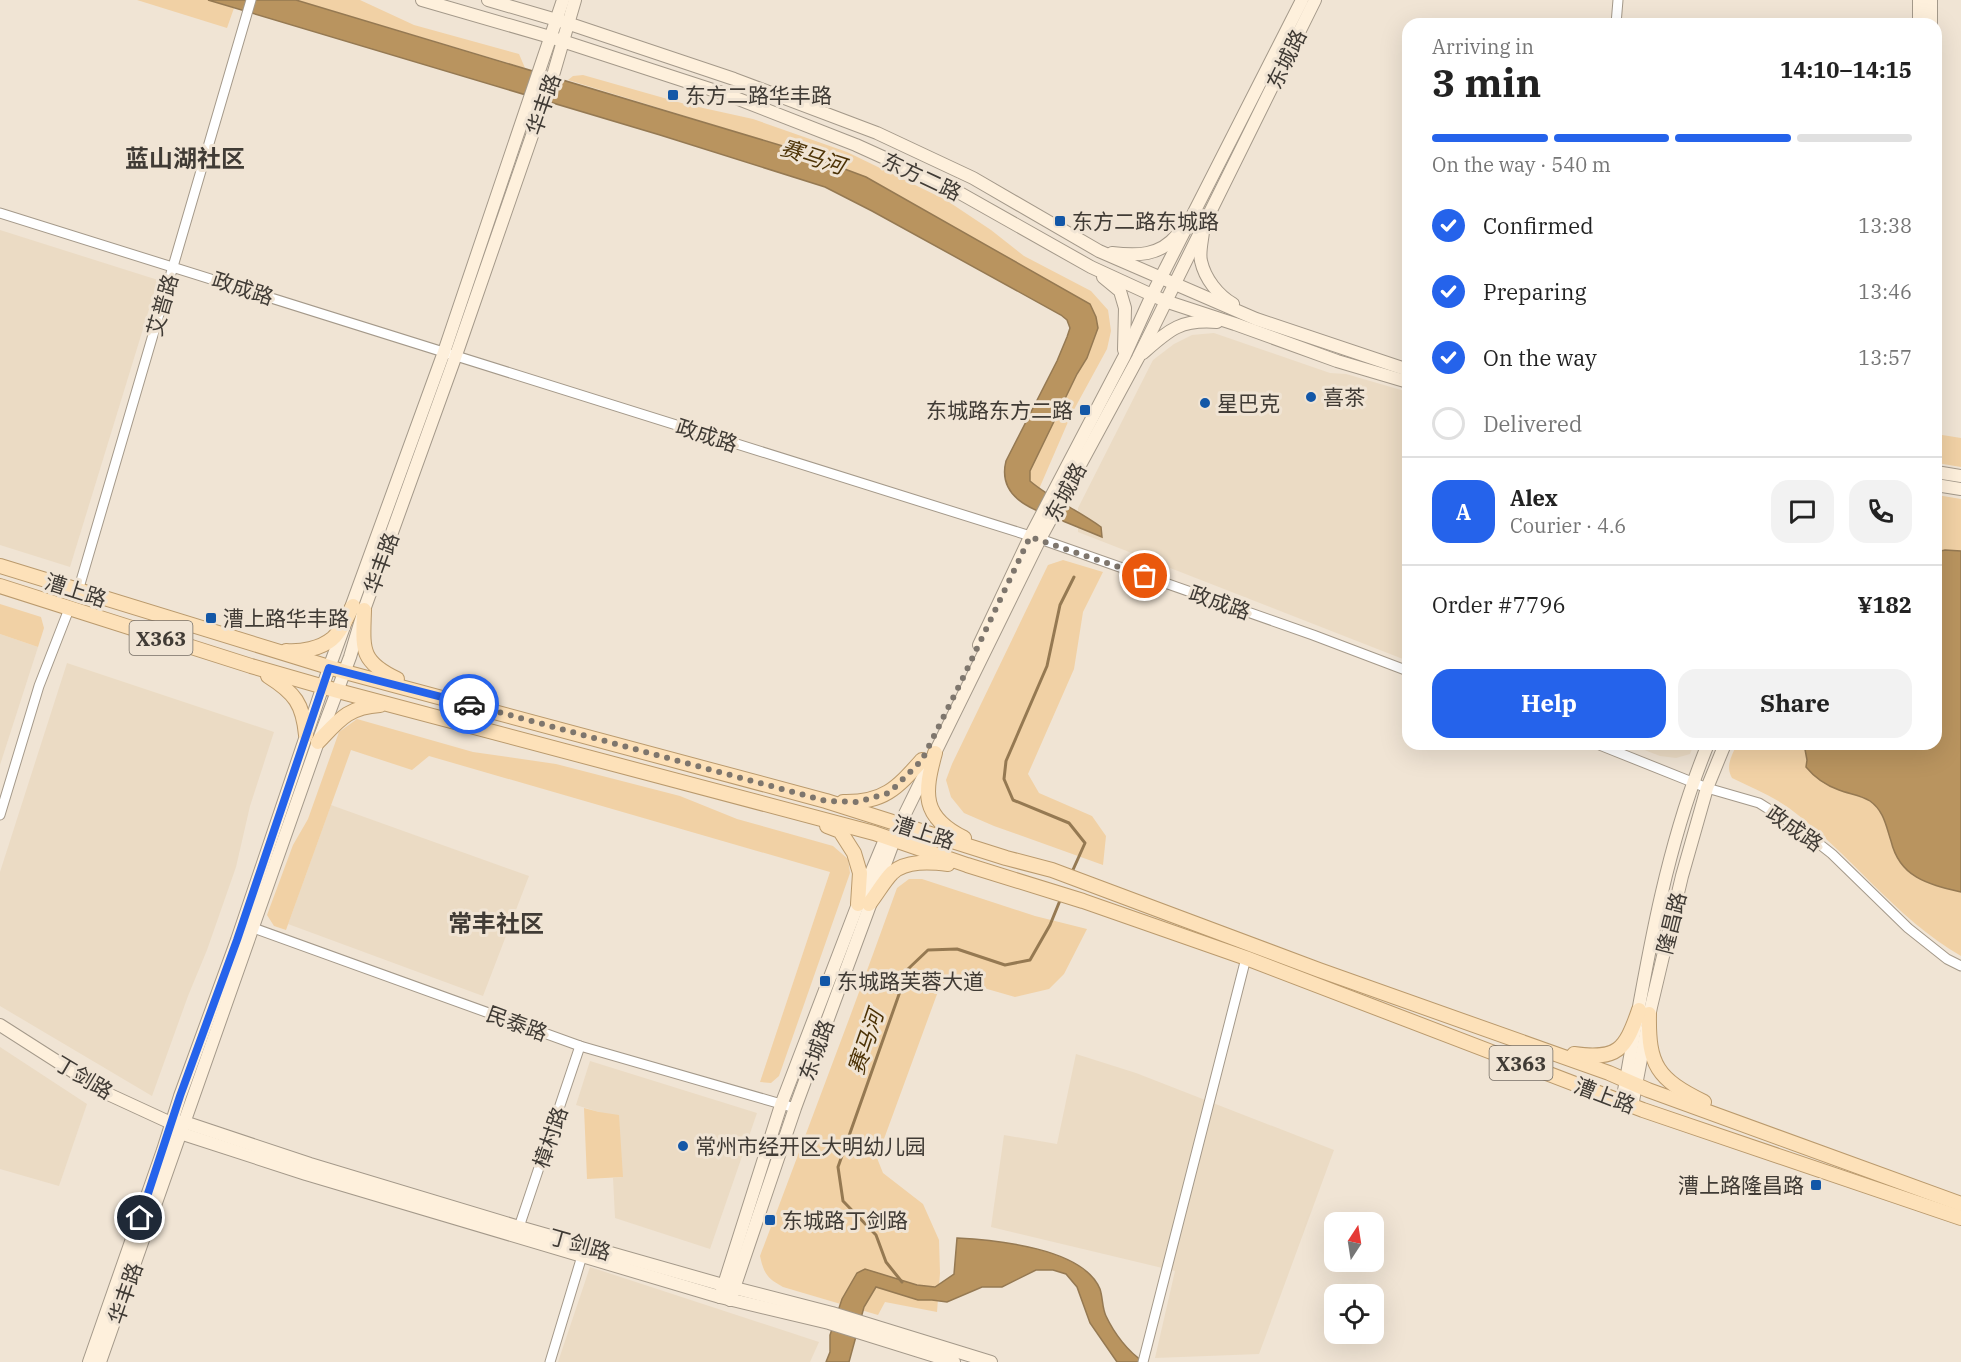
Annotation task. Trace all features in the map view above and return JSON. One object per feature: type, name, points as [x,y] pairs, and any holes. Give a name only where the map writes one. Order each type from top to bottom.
[{"type":"main road","name":"东方二路","points":[[422,0],[550,37],[728,95],[856,145],[951,188],[1091,267],[1165,301],[1337,361],[1402,380]]},
{"type":"main road","name":"东方二路","points":[[488,0],[734,79],[877,133],[973,178],[1099,251],[1160,279],[1257,319],[1402,368]]},
{"type":"main road","name":"华丰路","points":[[100,1362],[178,1126],[312,739],[329,668],[358,608],[542,108],[563,42],[563,0]]},
{"type":"main road","name":"华丰路","points":[[450,354],[550,37],[575,0]]},
{"type":"main road","name":"东城路","points":[[1060,492],[1152,295],[1302,0]]},
{"type":"main road","name":"东城路","points":[[727,1292],[781,1105],[922,760],[1035,538],[1138,358],[1315,0]]},
{"type":"main road","points":[[1919,0],[1919,18]]},
{"type":"main road","points":[[1931,0],[1931,18]]},
{"type":"main road","points":[[1099,251],[1134,256],[1153,253],[1170,244],[1190,220]]},
{"type":"main road","points":[[1204,222],[1200,260],[1209,281],[1221,297],[1257,319]]},
{"type":"main road","points":[[1091,267],[1120,291],[1125,308],[1124,357]]},
{"type":"main road","points":[[1138,358],[1163,335],[1180,324],[1204,321],[1235,324]]},
{"type":"main road","points":[[1942,473],[1961,476]]},
{"type":"main road","points":[[1942,486],[1961,489]]},
{"type":"main road","name":"东城路","points":[[896,823],[935,753],[1035,538]]},
{"type":"main road","name":"漕上路","points":[[0,566],[329,668],[826,801],[1006,858],[1052,870],[1961,1204]]},
{"type":"main road","name":"漕上路","points":[[0,586],[323,687],[890,838],[966,865],[1083,901],[1246,958],[1627,1104],[1961,1218]]},
{"type":"main road","name":"华丰路","points":[[312,739],[338,691],[345,672],[358,608]]},
{"type":"main road","points":[[270,650],[297,651],[317,647],[333,639],[358,608]]},
{"type":"main road","points":[[358,608],[368,658],[379,670],[432,694]]},
{"type":"main road","points":[[251,666],[284,686],[299,702],[312,739],[353,710],[391,705]]},
{"type":"main road","name":"隆昌路","points":[[1627,1104],[1667,869],[1692,781],[1705,750]]},
{"type":"main road","name":"隆昌路","points":[[1644,1012],[1707,788],[1723,750]]},
{"type":"main road","points":[[935,753],[927,782],[928,799],[934,815],[948,830],[1006,858]]},
{"type":"main road","points":[[826,801],[857,802],[889,793],[922,760]]},
{"type":"main road","points":[[791,811],[840,831],[854,853],[860,873],[864,904]]},
{"type":"main road","points":[[864,904],[893,872],[910,865],[929,862],[966,865]]},
{"type":"main road","name":"东城路","points":[[727,1292],[795,1108],[864,904]]},
{"type":"main road","points":[[1525,1043],[1596,1057],[1617,1051],[1644,1012]]},
{"type":"main road","points":[[1644,1012],[1652,1059],[1664,1076],[1689,1095],[1762,1131]]},
{"type":"main road","name":"丁剑路","points":[[0,1025],[108,1094],[178,1126],[306,1174],[582,1256],[830,1318],[991,1362]]},
{"type":"main road","name":"华丰路","points":[[89,1362],[178,1126]]},
{"type":"main road","name":"丁剑路","points":[[178,1126],[519,1227],[727,1292]]},
{"type":"main road","name":"丁剑路","points":[[860,1327],[954,1362]]},
{"type":"street","name":"艾普路","points":[[78,591],[251,0]]},
{"type":"street","points":[[1616,18],[1618,0]]},
{"type":"street","name":"政成路","points":[[0,213],[1035,538],[1313,635],[1402,669]]},
{"type":"street","points":[[0,815],[39,686],[69,609]]},
{"type":"street","name":"政成路","points":[[1612,750],[1707,788],[1759,803],[1799,828],[1832,854],[1908,928],[1961,966]]},
{"type":"street","name":"民泰路","points":[[248,926],[580,1046],[795,1108]]},
{"type":"street","points":[[1144,1357],[1246,958]]},
{"type":"street","name":"樟村路","points":[[519,1227],[580,1046]]},
{"type":"street","points":[[550,1362],[582,1256]]},
{"type":"shaded area","points":[[137,0],[208,0],[234,8],[227,28]]},
{"type":"shaded area","points":[[208,0],[296,0],[786,147],[866,177],[1090,304],[1098,328],[1087,358],[1030,471],[1030,481],[1101,527],[1102,537],[1027,506],[1011,493],[1007,484],[1006,461],[1057,361],[1070,328],[1067,320],[1061,315],[825,187],[660,135]]},
{"type":"shaded area","points":[[296,0],[360,0],[414,25],[519,54],[525,68]]},
{"type":"shaded area","points":[[583,75],[685,104],[753,119],[847,152],[946,200],[991,230],[1024,256],[1091,291],[1108,310],[1111,331],[1107,349],[1071,415],[1039,489],[1030,481],[1030,471],[1087,358],[1090,304],[866,177],[786,147],[568,80],[573,76]]},
{"type":"shaded area","points":[[0,230],[158,280],[70,567],[0,545]]},
{"type":"shaded area","points":[[1214,333],[1330,373],[1346,374],[1402,390],[1402,659],[1078,532],[1078,508],[1153,360],[1174,344],[1192,335]]},
{"type":"shaded area","points":[[1942,435],[1961,438],[1961,467],[1942,464]]},
{"type":"shaded area","points":[[1942,496],[1961,499],[1961,956],[1937,941],[1915,923],[1789,808],[1732,778],[1729,769],[1735,750],[1942,750]]},
{"type":"shaded area","points":[[1942,551],[1961,551],[1961,892],[1937,886],[1908,871],[1895,853],[1884,819],[1875,805],[1866,799],[1821,781],[1806,767],[1805,750],[1942,750]]},
{"type":"shaded area","points":[[1063,560],[1103,572],[1083,612],[1074,669],[1028,774],[1039,793],[1092,816],[1106,836],[1103,865],[964,813],[951,797],[946,780],[1048,565]]},
{"type":"shaded area","points":[[0,604],[41,617],[44,628],[38,647],[0,634]]},
{"type":"shaded area","points":[[0,634],[38,647],[0,765]]},
{"type":"shaded area","points":[[67,663],[274,732],[250,806],[236,867],[152,1096],[0,1006],[0,872]]},
{"type":"shaded area","points":[[357,719],[473,752],[556,764],[680,796],[737,819],[833,846],[848,859],[850,873],[779,1076],[771,1083],[760,1082],[830,872],[429,756],[412,770],[351,750],[286,930],[274,926],[267,915],[293,845],[308,819],[339,732]]},
{"type":"shaded area","points":[[1644,750],[1692,750],[1690,754],[1676,758],[1660,756]]},
{"type":"shaded area","points":[[331,805],[529,876],[483,996],[288,924]]},
{"type":"shaded area","points":[[909,879],[922,879],[1035,916],[1087,929],[1064,974],[1049,989],[1015,997],[949,978],[940,986],[877,1158],[883,1173],[923,1204],[939,1240],[940,1273],[937,1312],[885,1302],[878,1315],[783,1287],[767,1275],[760,1256],[897,888]]},
{"type":"shaded area","points":[[0,1047],[87,1104],[59,1186],[0,1169]]},
{"type":"shaded area","points":[[1076,1054],[1136,1073],[1334,1150],[1259,1354],[1155,1358],[1175,1271],[991,1227],[1004,1135],[1057,1144]]},
{"type":"shaded area","name":"常州市经开区大明幼儿园","points":[[590,1061],[757,1113],[710,1249],[615,1218],[613,1178],[623,1177],[599,1112],[576,1105]]},
{"type":"shaded area","points":[[584,1108],[619,1115],[623,1177],[587,1179]]},
{"type":"shaded area","points":[[957,1238],[1015,1244],[1058,1255],[1076,1264],[1091,1275],[1100,1289],[1105,1313],[1117,1335],[1132,1353],[1144,1362],[1117,1362],[1090,1323],[1077,1287],[1066,1274],[1053,1270],[1036,1270],[1002,1287],[982,1287],[947,1302],[918,1300],[876,1287],[864,1307],[849,1362],[826,1362],[830,1352],[830,1335],[842,1299],[857,1273],[865,1269],[917,1285],[935,1287],[954,1274]]},
{"type":"shaded area","points":[[590,1267],[819,1342],[810,1362],[558,1362]]},
{"type":"waterway","name":"赛马河","points":[[1072,872],[1085,843],[1069,823],[1013,800],[1004,779],[1006,761],[1047,666],[1060,605],[1074,577]]},
{"type":"waterway","name":"赛马河","points":[[902,1282],[886,1262],[876,1235],[843,1201],[838,1167],[908,969],[928,950],[957,949],[1005,965],[1030,960],[1050,925],[1061,898]]},
{"type":"way so far","points":[[469,704],[826,801],[857,802],[889,793],[922,760],[1030,537],[1145,576]]},
{"type":"place","name":"东方二路华丰路","points":[[673,95]]},
{"type":"place","name":"东方二路东城路","points":[[1060,221]]},
{"type":"place","name":"喜茶","points":[[1311,397]]},
{"type":"place","name":"星巴克","points":[[1205,403]]},
{"type":"place","name":"东城路东方二路","points":[[1085,410]]},
{"type":"place","name":"漕上路华丰路","points":[[211,618]]},
{"type":"place","name":"东城路芙蓉大道","points":[[825,981]]},
{"type":"place","name":"常州市经开区大明幼儿园","points":[[683,1146]]},
{"type":"place","name":"漕上路隆昌路","points":[[1816,1185]]},
{"type":"place","name":"东城路丁剑路","points":[[770,1220]]},
{"type":"district","name":"蓝山湖社区","points":[[185,158]]},
{"type":"district","name":"常丰社区","points":[[496,923]]},
{"type":"route","points":[[140,1218],[180,1096],[237,940],[329,668],[469,704]]}]
